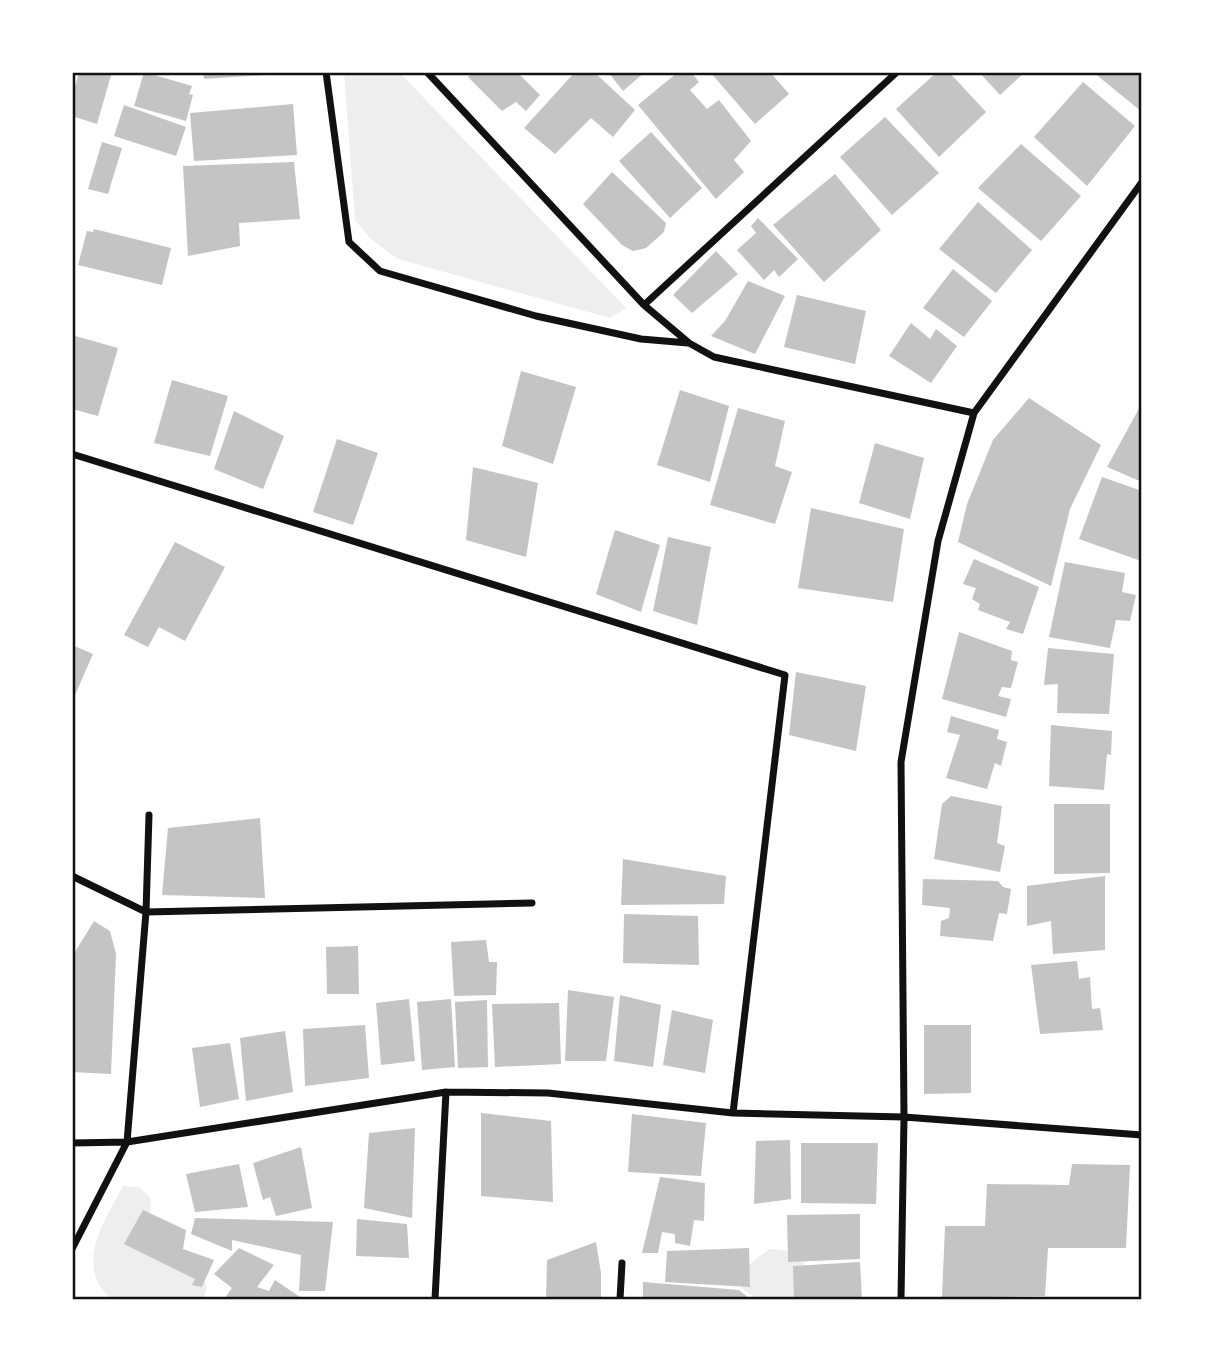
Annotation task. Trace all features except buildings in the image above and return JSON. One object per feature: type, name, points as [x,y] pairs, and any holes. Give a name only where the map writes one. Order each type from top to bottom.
[{"type":"street","points":[[326,72],[349,242],[380,271],[536,316],[641,339],[690,343]]},
{"type":"street","points":[[427,72],[644,305],[690,343],[714,358],[974,413]]},
{"type":"street","points":[[644,305],[897,72]]},
{"type":"street","points":[[901,1299],[904,1117],[901,762],[939,541],[974,413],[1142,182]]},
{"type":"street","points":[[72,454],[785,675],[733,1113]]},
{"type":"street","points":[[72,1249],[127,1142],[146,912],[149,815]]},
{"type":"street","points":[[72,876],[146,912],[532,903]]},
{"type":"street","points":[[72,1143],[127,1142],[446,1092],[548,1093],[733,1113],[904,1117],[1142,1135]]},
{"type":"street","points":[[435,1299],[446,1092]]},
{"type":"street","points":[[620,1299],[622,1263]]},
{"type":"shaded area","points":[[344,72],[399,72],[626,308],[610,318],[398,259],[371,239],[355,220]]},
{"type":"shaded area","points":[[123,1186],[139,1187],[151,1198],[149,1232],[197,1273],[207,1286],[204,1299],[112,1299],[100,1286],[93,1259],[96,1244]]},
{"type":"shaded area","points":[[770,1249],[791,1253],[803,1262],[809,1278],[811,1299],[758,1299],[742,1289],[746,1270]]}]
